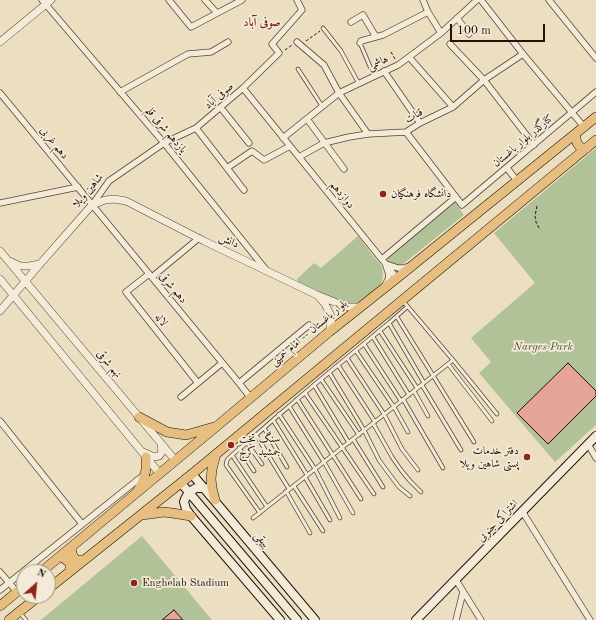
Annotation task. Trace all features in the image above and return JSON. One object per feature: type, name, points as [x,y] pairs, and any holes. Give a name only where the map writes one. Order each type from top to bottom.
[{"type":"main road","name":"بلوار باغستان -- امام خمینی","points":[[51,564],[72,548],[328,332],[596,117]]},
{"type":"main road","points":[[575,135],[577,143],[580,147],[587,148]]},
{"type":"main road","points":[[56,582],[404,303],[596,140]]},
{"type":"main road","points":[[560,147],[569,153],[571,157],[569,162]]},
{"type":"main road","points":[[139,417],[167,432],[186,435],[217,426]]},
{"type":"main road","name":"اشتراکی جنوبی","points":[[416,620],[596,436]]},
{"type":"main road","points":[[134,495],[142,484],[146,473],[147,463],[144,454]]},
{"type":"main road","points":[[215,500],[211,479],[216,454]]},
{"type":"main road","name":"بیهقی","points":[[192,474],[315,620]]},
{"type":"main road","points":[[181,483],[297,620]]},
{"type":"main road","points":[[205,488],[196,488],[189,492],[184,502],[186,509],[280,620]]},
{"type":"main road","points":[[141,515],[164,512],[191,516]]},
{"type":"main road","points":[[72,548],[72,554],[75,559],[84,560]]},
{"type":"main road","points":[[61,556],[70,563],[70,571]]},
{"type":"main road","points":[[0,606],[16,592]]},
{"type":"main road","points":[[9,620],[29,604]]},
{"type":"street","points":[[169,0],[191,27],[242,0]]},
{"type":"street","points":[[204,0],[217,13]]},
{"type":"street","points":[[279,53],[272,44],[302,10],[297,0]]},
{"type":"street","points":[[423,0],[428,12],[441,33]]},
{"type":"street","name":"هاشمی","points":[[283,138],[340,93],[398,65],[441,33],[477,0]]},
{"type":"street","points":[[481,0],[523,54],[584,127]]},
{"type":"street","points":[[549,0],[596,58]]},
{"type":"street","points":[[0,42],[46,1]]},
{"type":"street","name":"یازدهم شرقی قلم","points":[[46,1],[120,92],[164,143],[267,272]]},
{"type":"street","points":[[360,43],[360,41],[383,35],[428,12]]},
{"type":"street","points":[[351,22],[363,15],[376,37]]},
{"type":"street","points":[[457,18],[469,34]]},
{"type":"street","points":[[120,92],[188,54],[211,52],[228,42]]},
{"type":"street","points":[[297,42],[324,65],[340,93],[368,134]]},
{"type":"street","points":[[450,44],[484,80],[534,145]]},
{"type":"street","name":"صوفی آباد","points":[[164,143],[196,128],[221,108],[279,53]]},
{"type":"street","name":"قنات","points":[[299,157],[324,143],[348,137],[368,134],[406,132],[420,123],[453,107],[484,80],[523,54]]},
{"type":"street","points":[[409,57],[453,107]]},
{"type":"street","points":[[384,71],[420,123]]},
{"type":"street","name":"دوازدهم","points":[[243,88],[397,278]]},
{"type":"street","name":"کنارگذر بلوار باغستان","points":[[456,197],[462,205],[596,92]]},
{"type":"street","name":"دهم غربی","points":[[0,93],[92,205]]},
{"type":"street","points":[[221,108],[249,143]]},
{"type":"street","points":[[307,120],[344,169]]},
{"type":"street","points":[[196,128],[244,190]]},
{"type":"street","points":[[384,262],[456,197],[406,132]]},
{"type":"street","name":"شاهین ویلا","points":[[0,312],[92,205],[109,181],[164,143]]},
{"type":"street","points":[[227,168],[252,151],[264,160],[290,146]]},
{"type":"street","points":[[507,168],[517,181]]},
{"type":"street","points":[[0,202],[78,187]]},
{"type":"street","name":"دانش","points":[[92,205],[105,200],[114,199],[126,201],[267,272],[317,295],[325,304],[332,318],[328,332]]},
{"type":"street","name":"دهم شرقی","points":[[92,205],[250,397]]},
{"type":"street","points":[[150,276],[199,238]]},
{"type":"street","name":"نهم شرقی","points":[[0,251],[175,460]]},
{"type":"street","points":[[8,261],[20,266],[40,264]]},
{"type":"street","points":[[384,262],[398,268],[404,268],[414,264]]},
{"type":"street","points":[[381,290],[388,280],[389,275],[384,262]]},
{"type":"street","name":"لاله","points":[[150,276],[126,292],[198,382]]},
{"type":"street","points":[[0,279],[160,474]]},
{"type":"street","points":[[317,295],[347,307],[359,307]]},
{"type":"street","points":[[239,383],[309,324]]},
{"type":"street","points":[[181,397],[222,362]]},
{"type":"street","points":[[0,421],[82,524]]},
{"type":"street","points":[[144,454],[154,457],[159,456],[162,452],[160,443]]},
{"type":"street","points":[[588,444],[596,458]]},
{"type":"street","points":[[0,590],[146,473]]},
{"type":"street","points":[[522,511],[590,620]]},
{"type":"street","points":[[0,572],[9,582],[16,586]]},
{"type":"street","points":[[456,580],[481,620]]},
{"type":"street","points":[[456,620],[463,592]]},
{"type":"lane","points":[[323,28],[341,51],[359,84]]},
{"type":"lane","points":[[360,43],[374,76]]},
{"type":"lane","points":[[298,69],[323,106]]},
{"type":"lane","points":[[260,513],[226,465],[227,460],[239,448],[338,364],[389,324],[397,316],[404,303],[497,414]]},
{"type":"lane","points":[[397,316],[474,442]]},
{"type":"lane","points":[[389,324],[461,450]]},
{"type":"lane","points":[[380,331],[417,388]]},
{"type":"lane","points":[[373,337],[409,395]]},
{"type":"lane","points":[[364,344],[402,400],[443,468]]},
{"type":"lane","points":[[356,351],[394,407],[408,432]]},
{"type":"lane","points":[[347,358],[384,414],[402,449],[418,470]]},
{"type":"lane","points":[[253,518],[453,360]]},
{"type":"lane","points":[[338,364],[374,422],[392,457],[410,481],[421,492]]},
{"type":"lane","points":[[448,364],[492,421]]},
{"type":"lane","points":[[329,372],[364,430],[372,448],[387,471],[399,487],[410,496]]},
{"type":"lane","points":[[321,379],[359,435]]},
{"type":"lane","points":[[314,385],[349,442]]},
{"type":"lane","points":[[414,391],[428,416]]},
{"type":"lane","points":[[305,393],[374,494]]},
{"type":"lane","points":[[297,399],[361,499]]},
{"type":"lane","points":[[289,406],[324,462],[353,513]]},
{"type":"lane","points":[[279,414],[315,469],[340,518]]},
{"type":"lane","points":[[273,420],[330,520]]},
{"type":"lane","points":[[264,428],[287,467]]},
{"type":"lane","points":[[256,435],[288,490],[310,533]]},
{"type":"lane","points":[[353,439],[383,487]]},
{"type":"lane","points":[[246,443],[262,464]]},
{"type":"lane","points":[[239,448],[254,471]]},
{"type":"lane","points":[[232,455],[267,507]]},
{"type":"lane","points":[[294,486],[323,532]]},
{"type":"lane","points":[[19,612],[26,620]]},
{"type":"path","points":[[279,53],[297,42],[307,41],[323,28]]},
{"type":"path","points":[[391,52],[398,65]]},
{"type":"path","points":[[536,206],[535,216],[540,230]]},
{"type":"green space","name":"Narges Park","points":[[596,148],[596,425],[555,462],[479,373],[491,362],[471,338],[535,283],[494,233]]},
{"type":"green space","points":[[455,202],[464,215],[398,268],[389,262],[387,259]]},
{"type":"green space","points":[[358,236],[382,268],[383,275],[379,288],[357,303],[346,304],[298,282],[297,279],[314,263],[321,268]]},
{"type":"green space","name":"Enghelab Stadium","points":[[142,536],[212,620],[41,620]]},
{"type":"building","points":[[568,363],[596,391],[596,396],[548,444],[517,413]]},
{"type":"building","points":[[174,610],[183,620],[162,620]]},
{"type":"place","name":"دانشگاه فرهنگیان","points":[[383,194]]},
{"type":"place","name":"سنگ تخت جمشید کرج","points":[[231,445]]},
{"type":"place","name":"دفتر خدمات پستی شاهین ویلا","points":[[527,457]]},
{"type":"place","name":"Enghelab Stadium","points":[[134,583]]},
{"type":"district","name":"صوفی آباد","points":[[262,23]]}]
